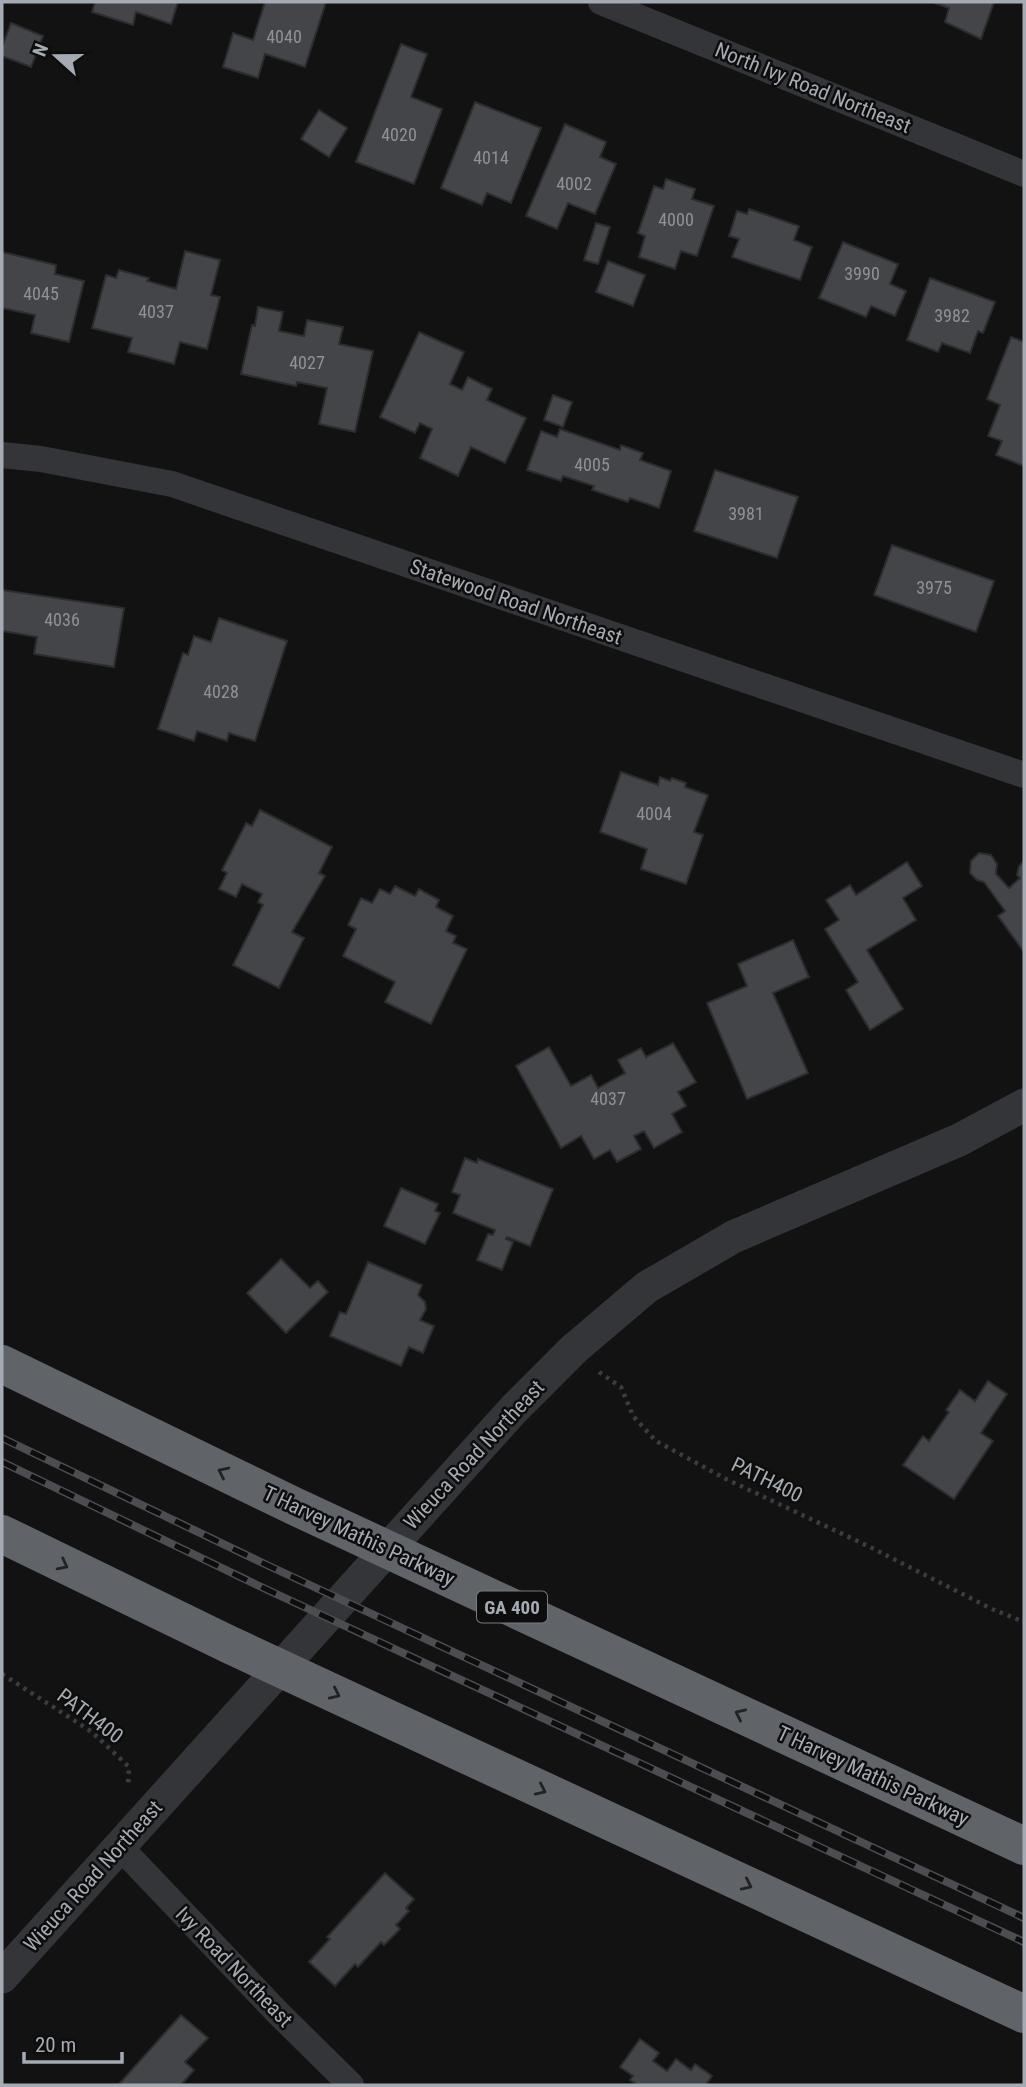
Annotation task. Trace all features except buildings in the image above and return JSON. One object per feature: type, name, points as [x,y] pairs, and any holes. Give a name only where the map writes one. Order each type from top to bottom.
[{"type":"highway","name":"T Harvey Mathis Parkway","points":[[2,1364],[294,1506],[1024,1846]]},
{"type":"highway","points":[[2,1534],[241,1650],[1024,2014]]},
{"type":"street","name":"North Ivy Road Northeast","points":[[601,2],[1024,174]]},
{"type":"street","name":"Statewood Road Northeast","points":[[2,455],[41,458],[172,484],[1024,775]]},
{"type":"street","name":"Wieuca Road Northeast","points":[[2,1977],[514,1409],[574,1349],[648,1287],[733,1237],[958,1140],[1024,1105]]},
{"type":"street","name":"Ivy Road Northeast","points":[[119,1846],[278,2013],[351,2085]]},
{"type":"path","name":"PATH400","points":[[589,1375],[599,1371],[621,1387],[633,1416],[656,1441],[726,1479],[870,1547],[992,1609],[1024,1622]]},
{"type":"path","name":"PATH400","points":[[2,1674],[92,1732],[128,1767],[128,1790]]},
{"type":"railway","points":[[2,1438],[267,1565],[1024,1918]]},
{"type":"railway","points":[[2,1462],[257,1585],[1024,1942]]}]
